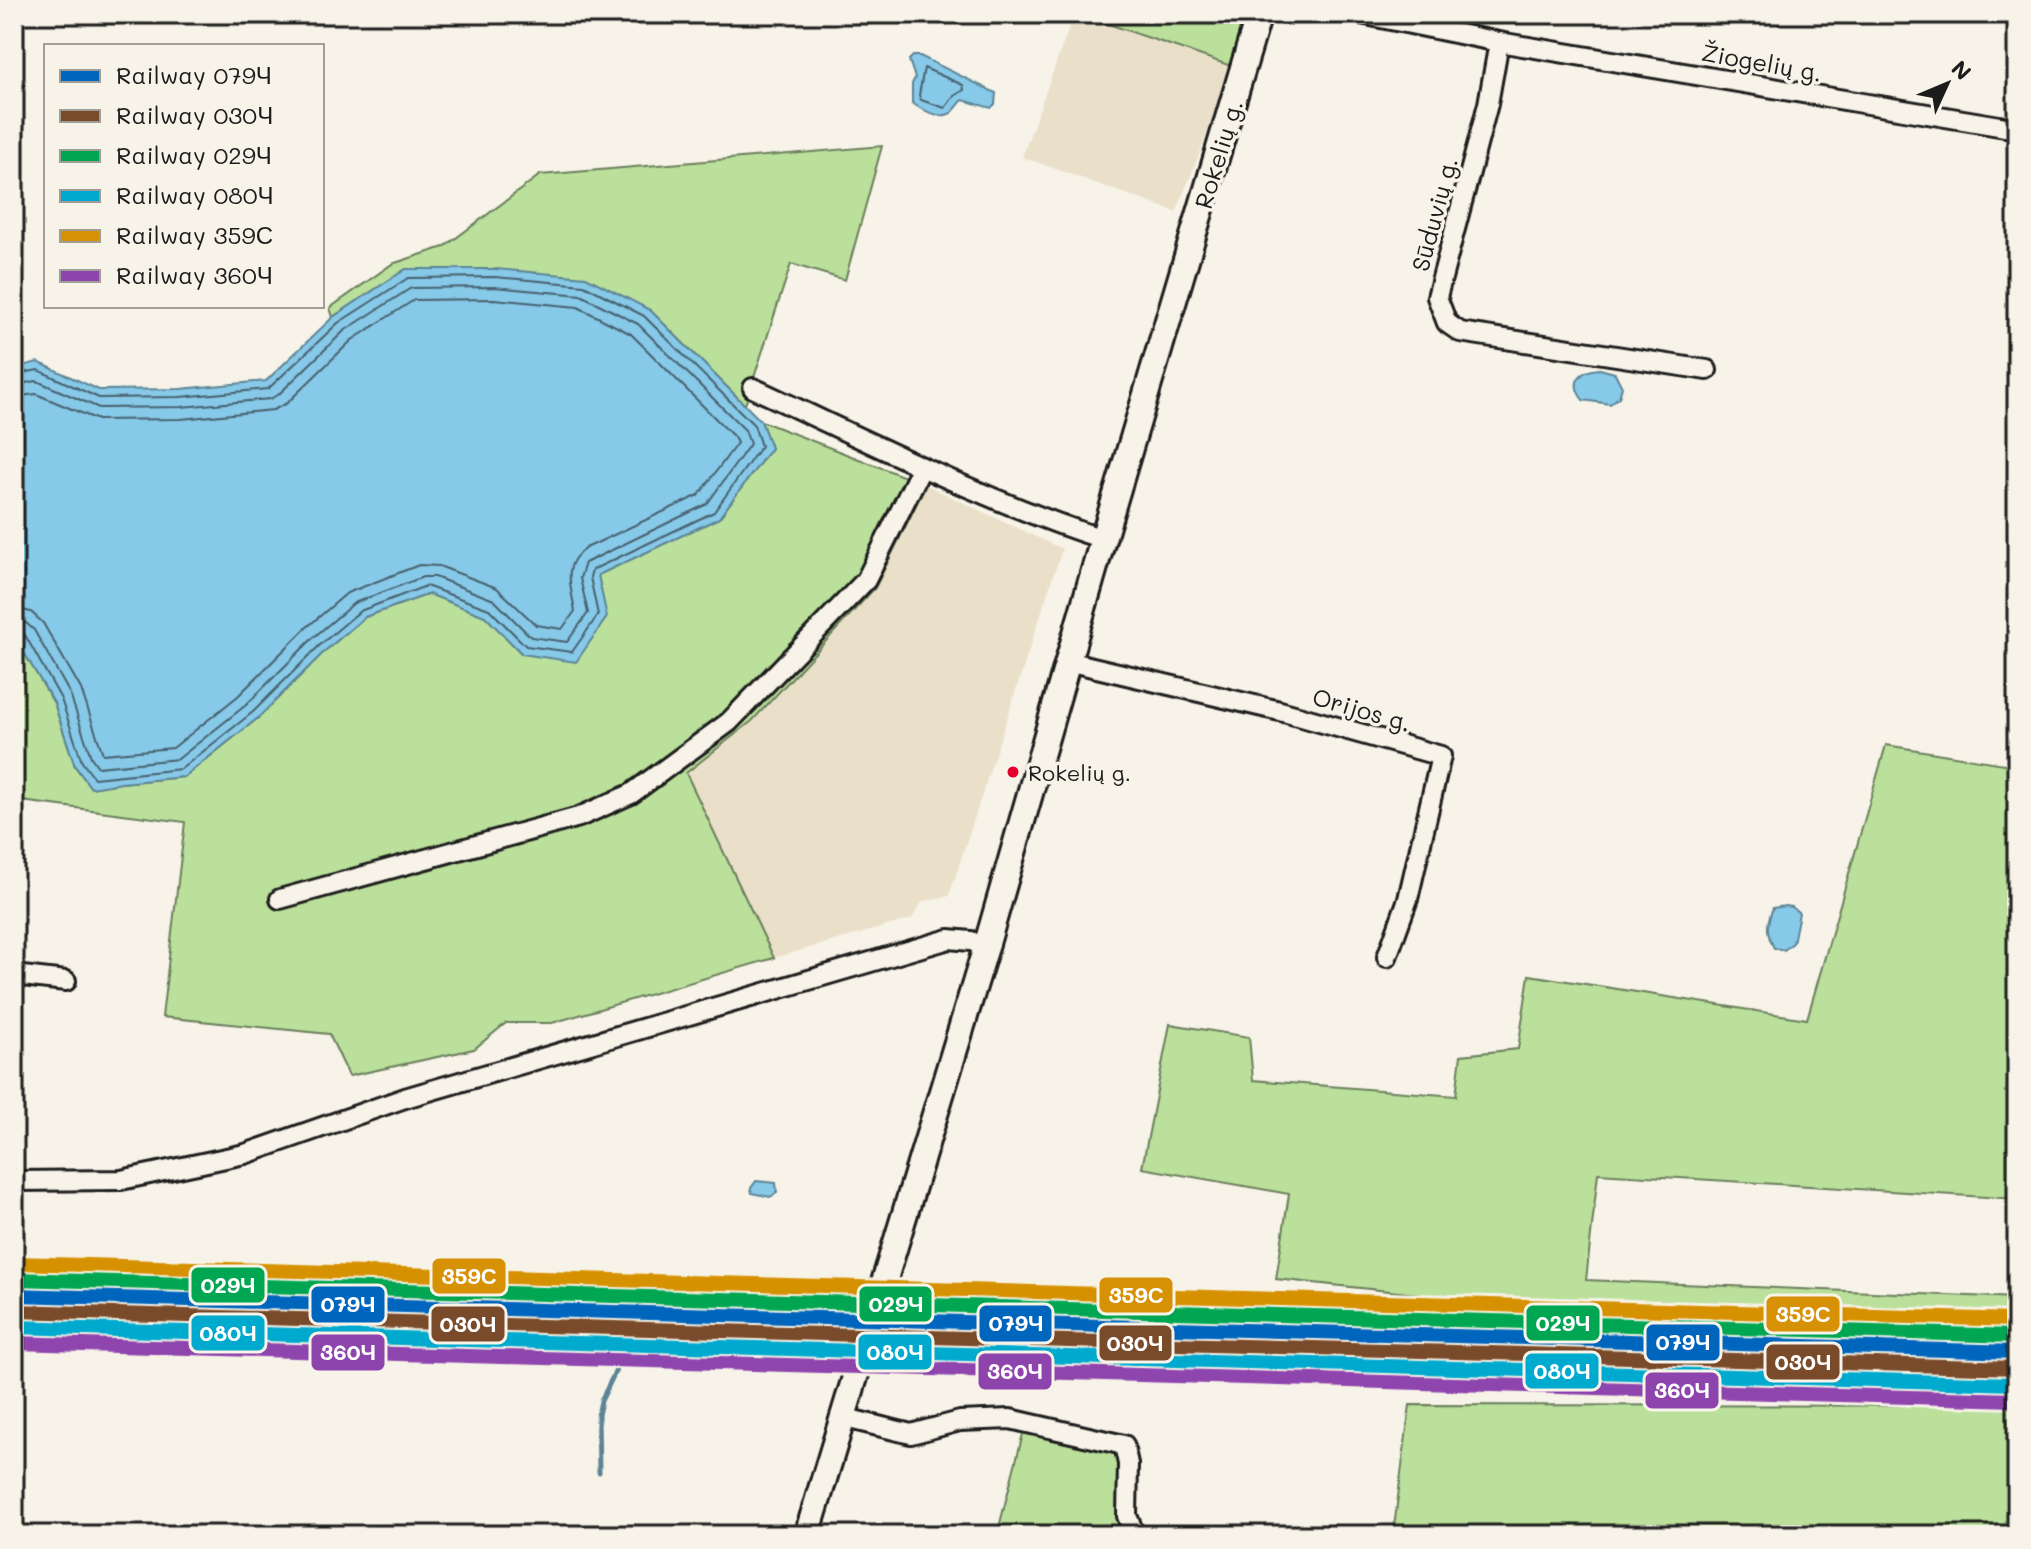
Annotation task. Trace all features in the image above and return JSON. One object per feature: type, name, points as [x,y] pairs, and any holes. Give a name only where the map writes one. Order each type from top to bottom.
[{"type":"main road","name":"Rokelių g.","points":[[807,1535],[986,947],[1067,661],[1259,14]]},
{"type":"street","points":[[1361,14],[1499,42]]},
{"type":"street","name":"Žiogelių g.","points":[[1499,42],[2017,129]]},
{"type":"street","name":"Sūduvių g.","points":[[1499,42],[1488,104],[1437,297],[1447,323],[1460,332],[1707,370]]},
{"type":"street","points":[[753,388],[922,467],[1059,525],[1103,539]]},
{"type":"street","points":[[280,899],[579,817],[631,794],[729,722],[866,580],[922,467]]},
{"type":"street","name":"Orijos g.","points":[[1067,661],[1280,711],[1441,756],[1408,899],[1387,957]]},
{"type":"street","points":[[14,1181],[121,1180],[245,1154],[405,1098],[949,939],[971,941],[986,947]]},
{"type":"street","points":[[14,975],[66,981]]},
{"type":"street","points":[[841,1417],[911,1434],[960,1421],[1010,1419],[1124,1445],[1128,1464],[1127,1516],[1135,1535]]},
{"type":"shaded area","points":[[1074,14],[1234,67],[1176,212],[1022,157]]},
{"type":"shaded area","points":[[926,485],[1062,549],[949,896],[922,902],[912,919],[774,958],[686,773],[752,721],[875,588]]},
{"type":"green space","points":[[1079,14],[1248,14],[1234,67]]},
{"type":"green space","points":[[882,146],[845,280],[791,264],[745,405],[650,310],[406,269],[333,317],[330,308],[392,264],[444,247],[540,175]]},
{"type":"green space","points":[[761,421],[926,485],[875,588],[752,721],[686,773],[774,958],[552,1023],[506,1023],[474,1049],[349,1076],[329,1034],[162,1017],[185,822],[14,800],[14,636],[54,703],[75,766],[91,788],[184,777],[258,718],[326,650],[365,617],[429,594],[485,616],[522,654],[598,575],[719,518],[771,448]]},
{"type":"green space","points":[[1886,745],[2017,766],[2017,1199],[1598,1173],[1586,1280],[2017,1298],[2017,1324],[1587,1312],[1276,1279],[1289,1194],[1142,1168],[1170,1024],[1249,1037],[1253,1080],[1456,1096],[1461,1055],[1518,1049],[1529,975],[1807,1019]]},
{"type":"green space","points":[[1410,1405],[2017,1406],[2017,1535],[1393,1535]]},
{"type":"green space","points":[[1025,1426],[1118,1451],[1121,1535],[997,1535]]},
{"type":"water","points":[[920,56],[996,93],[995,104],[991,108],[963,100],[953,112],[945,115],[920,108],[912,103],[915,78],[909,60]]},
{"type":"water","points":[[406,269],[495,269],[586,277],[650,310],[761,421],[771,448],[719,518],[598,575],[607,617],[576,662],[522,654],[485,616],[429,594],[365,617],[326,650],[258,718],[184,777],[91,788],[75,766],[54,703],[14,636],[14,368],[38,362],[99,390],[180,389],[266,381],[333,317]]},
{"type":"water","points":[[1600,369],[1615,373],[1622,387],[1619,397],[1610,404],[1583,400],[1577,388],[1582,375]]},
{"type":"water","points":[[1785,906],[1799,913],[1793,943],[1784,950],[1774,948],[1768,928],[1773,908]]},
{"type":"water","points":[[756,1181],[776,1183],[777,1193],[770,1197],[752,1193],[751,1188]]},
{"type":"waterway","points":[[599,1472],[598,1415],[601,1401],[616,1370]]},
{"type":"railway","points":[[14,1325],[862,1349],[2017,1376]]},
{"type":"rail line","name":"359С","points":[[15,1263],[2017,1320]]},
{"type":"rail line","name":"029Ч","points":[[14,1279],[2017,1336]]},
{"type":"rail line","name":"079Ч","points":[[14,1295],[2017,1352]]},
{"type":"rail line","name":"030Ч","points":[[14,1311],[2017,1368]]},
{"type":"rail line","name":"080Ч","points":[[14,1327],[2016,1384]]},
{"type":"rail line","name":"360Ч","points":[[14,1343],[2016,1400]]},
{"type":"place","name":"Rokelių g.","points":[[1013,772]]}]
